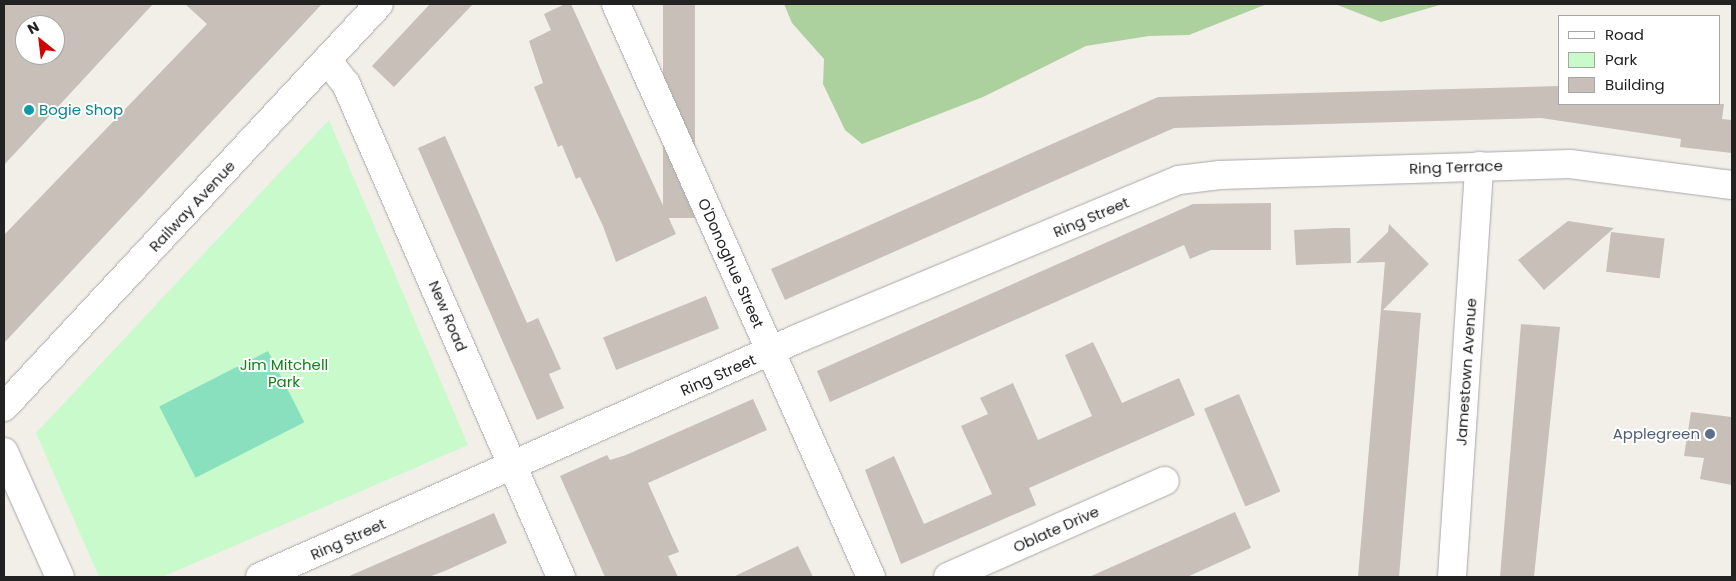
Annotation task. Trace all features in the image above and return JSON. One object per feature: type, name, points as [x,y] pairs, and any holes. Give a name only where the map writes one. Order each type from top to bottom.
[{"type":"street","name":"Railway Avenue","points":[[4,407],[379,4]]},
{"type":"street","name":"O'Donoghue Street","points":[[616,4],[871,577]]},
{"type":"street","name":"New Road","points":[[327,60],[346,84],[561,577]]},
{"type":"street","name":"Ring Terrace","points":[[1179,180],[1479,166],[1570,164],[1732,185]]},
{"type":"street","name":"Jamestown Avenue","points":[[1452,577],[1479,166]]},
{"type":"street","name":"Ring Street","points":[[260,577],[770,351],[1179,180]]},
{"type":"street","points":[[4,452],[60,577]]},
{"type":"street","name":"Oblate Drive","points":[[948,577],[1165,481]]},
{"type":"green space","points":[[784,4],[1267,4],[1189,35],[1149,36],[1086,46],[983,97],[862,144],[845,130],[823,84],[824,59],[792,23]]},
{"type":"green space","points":[[1335,4],[1443,4],[1381,22]]},
{"type":"green space","name":"Jim Mitchell Park","points":[[329,120],[468,445],[162,577],[99,577],[36,433]]},
{"type":"green space","points":[[268,351],[304,422],[196,478],[159,406]]},
{"type":"building","name":"Bogie Shop","points":[[4,4],[153,4],[4,165]]},
{"type":"building","points":[[185,4],[322,4],[4,343],[4,235],[207,24]]},
{"type":"building","points":[[430,4],[473,4],[394,87],[372,66]]},
{"type":"building","points":[[565,4],[571,4],[676,234],[616,262],[603,226],[580,177],[576,179],[562,145],[558,147],[534,87],[543,83],[529,41],[551,30],[544,14]]},
{"type":"building","points":[[663,4],[695,4],[695,218],[663,218]]},
{"type":"building","points":[[1558,86],[1558,105],[1724,104],[1722,119],[1732,120],[1732,153],[1680,147],[1681,139],[1541,118],[1174,128],[785,300],[771,269],[1158,97]]},
{"type":"building","points":[[445,136],[527,323],[538,318],[561,369],[549,374],[564,408],[537,420],[418,148]]},
{"type":"building","points":[[1271,203],[1271,250],[1211,250],[1190,259],[1184,245],[830,402],[817,371],[1193,204]]},
{"type":"building","points":[[1568,221],[1614,228],[1544,290],[1518,260]]},
{"type":"building","points":[[1389,224],[1429,264],[1383,310],[1421,313],[1399,577],[1358,577],[1385,262],[1356,263],[1388,232]]},
{"type":"building","points":[[1350,228],[1351,263],[1296,265],[1294,230]]},
{"type":"building","points":[[1611,232],[1665,239],[1660,278],[1606,272]]},
{"type":"building","points":[[706,296],[719,328],[616,370],[603,338]]},
{"type":"building","points":[[1521,324],[1560,327],[1534,577],[1500,577]]},
{"type":"building","points":[[1093,342],[1122,403],[1179,378],[1195,415],[1029,488],[1036,505],[901,564],[865,470],[894,456],[924,524],[992,494],[961,426],[988,414],[980,398],[1013,383],[1038,440],[1092,416],[1065,355]]},
{"type":"building","points":[[1239,394],[1280,492],[1245,506],[1204,409]]},
{"type":"building","points":[[753,399],[767,430],[648,483],[679,552],[668,556],[678,577],[605,577],[560,476],[607,455],[610,460],[626,455]]},
{"type":"building","points":[[1691,412],[1732,417],[1732,485],[1700,479],[1704,458],[1684,456]]},
{"type":"building","points":[[1235,512],[1251,548],[1187,577],[1089,577]]},
{"type":"building","points":[[494,513],[507,543],[447,570],[429,577],[347,577]]},
{"type":"building","points":[[798,546],[813,577],[733,577]]},
{"type":"place","name":"Bogie Shop","points":[[29,110]]},
{"type":"place","name":"Applegreen","points":[[1710,434]]}]
